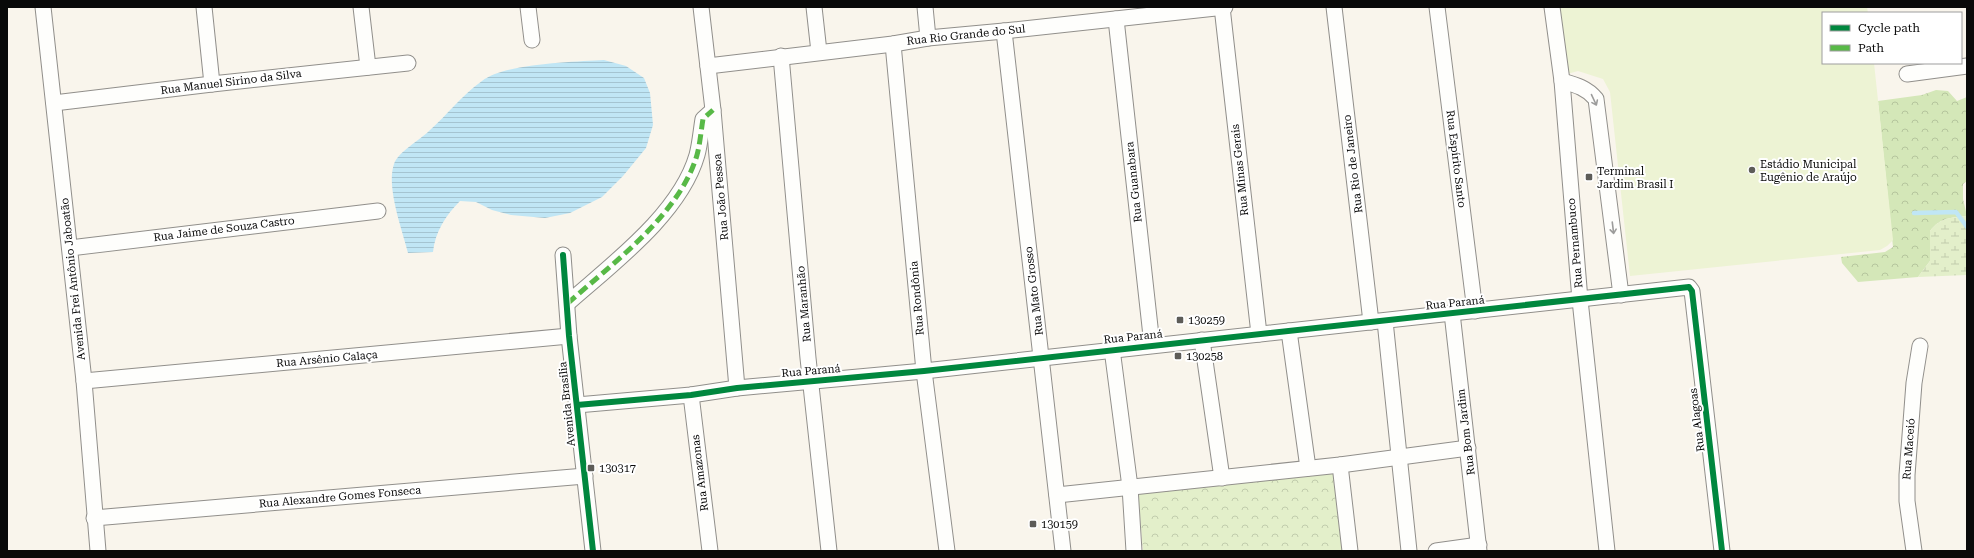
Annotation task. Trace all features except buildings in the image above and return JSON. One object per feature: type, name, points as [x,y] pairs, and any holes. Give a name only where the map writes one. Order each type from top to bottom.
[{"type":"street","name":"Avenida Frei Antônio Jaboatão","points":[[43,7],[84,381],[94,518],[98,551]]},
{"type":"street","points":[[204,7],[212,84]]},
{"type":"street","points":[[361,7],[368,67]]},
{"type":"street","points":[[528,7],[532,40]]},
{"type":"street","name":"Rua João Pessoa","points":[[701,7],[713,110],[737,388]]},
{"type":"street","points":[[814,7],[819,52]]},
{"type":"street","points":[[925,7],[928,38]]},
{"type":"street","name":"Rua Minas Gerais","points":[[1222,7],[1259,334]]},
{"type":"street","name":"Rua Rio Grande do Sul","points":[[708,66],[781,56],[893,44],[928,38],[1225,7]]},
{"type":"street","name":"Rua Rio de Janeiro","points":[[1334,7],[1378,321],[1400,456],[1409,551]]},
{"type":"street","name":"Rua Espírito Santo","points":[[1437,7],[1475,311]]},
{"type":"street","name":"Rua Pernambuco","points":[[1552,7],[1562,81],[1580,300],[1607,551]]},
{"type":"street","name":"Rua Guanabara","points":[[1116,19],[1152,345]]},
{"type":"street","name":"Rua Mato Grosso","points":[[1004,31],[1063,551]]},
{"type":"street","name":"Rua Rondônia","points":[[893,44],[924,371],[947,551]]},
{"type":"street","name":"Rua Maranhão","points":[[781,56],[811,381],[829,551]]},
{"type":"street","name":"Rua Manuel Sirino da Silva","points":[[54,103],[408,63]]},
{"type":"street","points":[[1907,74],[1967,66]]},
{"type":"street","points":[[1562,81],[1590,92],[1596,99],[1621,295]]},
{"type":"street","points":[[568,303],[663,216],[690,174],[697,155],[702,119],[713,110]]},
{"type":"street","name":"Rua Jaime de Souza Castro","points":[[70,248],[378,211]]},
{"type":"street","name":"Avenida Brasília","points":[[563,256],[568,303],[569,336],[593,551]]},
{"type":"street","name":"Rua Paraná","points":[[577,405],[691,395],[737,388],[924,371],[1112,349],[1690,288]]},
{"type":"street","name":"Rua Alagoas","points":[[1690,288],[1722,551]]},
{"type":"street","name":"Rua Bom Jardim","points":[[1452,313],[1479,548]]},
{"type":"street","points":[[1290,331],[1308,468]]},
{"type":"street","name":"Rua Arsênio Calaça","points":[[84,381],[569,336]]},
{"type":"street","points":[[1202,340],[1222,478]]},
{"type":"street","name":"Rua Maceió","points":[[1914,551],[1907,482],[1914,383],[1920,346]]},
{"type":"street","points":[[1112,349],[1130,488],[1134,551]]},
{"type":"street","name":"Rua Amazonas","points":[[691,395],[710,551]]},
{"type":"street","points":[[1057,494],[1130,488],[1340,465],[1468,448]]},
{"type":"street","points":[[1340,465],[1350,551]]},
{"type":"street","name":"Rua Alexandre Gomes Fonseca","points":[[94,518],[585,476]]},
{"type":"street","points":[[1436,551],[1479,548]]},
{"type":"green space","name":"Estádio Municipal Eugênio de Araújo","points":[[1560,7],[1867,7],[1868,12],[1822,12],[1822,64],[1874,64],[1893,240],[1880,250],[1630,276],[1610,92],[1603,79],[1578,71],[1567,74]]},
{"type":"green space","points":[[1936,90],[1948,91],[1957,101],[1967,97],[1967,181],[1963,184],[1963,199],[1967,216],[1946,219],[1934,226],[1930,231],[1930,261],[1918,277],[1858,282],[1842,263],[1841,257],[1885,252],[1893,247],[1878,101],[1922,95]]},
{"type":"green space","points":[[1967,216],[1967,275],[1918,277],[1930,261],[1930,231],[1934,226],[1946,219]]},
{"type":"green space","points":[[1335,471],[1347,551],[1143,551],[1138,492]]},
{"type":"water","points":[[604,60],[626,66],[644,78],[650,93],[653,125],[646,148],[623,176],[602,197],[570,213],[545,218],[511,215],[492,210],[476,202],[460,201],[442,224],[436,238],[433,252],[408,253],[393,196],[392,184],[394,164],[400,155],[425,135],[461,99],[482,81],[493,75],[507,70],[540,64]]},
{"type":"waterway","points":[[1914,213],[1956,212],[1967,227]]},
{"type":"marked path","points":[[568,303],[624,255],[643,236],[676,198],[688,177],[697,155],[703,119],[713,110]]},
{"type":"cycle path","points":[[563,255],[569,336],[593,551]]},
{"type":"cycle path","points":[[577,405],[691,395],[737,388],[924,371],[1689,287],[1692,291],[1722,551]]},
{"type":"place","name":"Estádio Municipal Eugênio de Araújo","points":[[1752,170]]},
{"type":"place","name":"Terminal Jardim Brasil I","points":[[1589,177]]},
{"type":"place","name":"130259","points":[[1180,320]]},
{"type":"place","name":"130258","points":[[1178,356]]},
{"type":"place","name":"130317","points":[[591,468]]},
{"type":"place","name":"130159","points":[[1033,524]]}]
